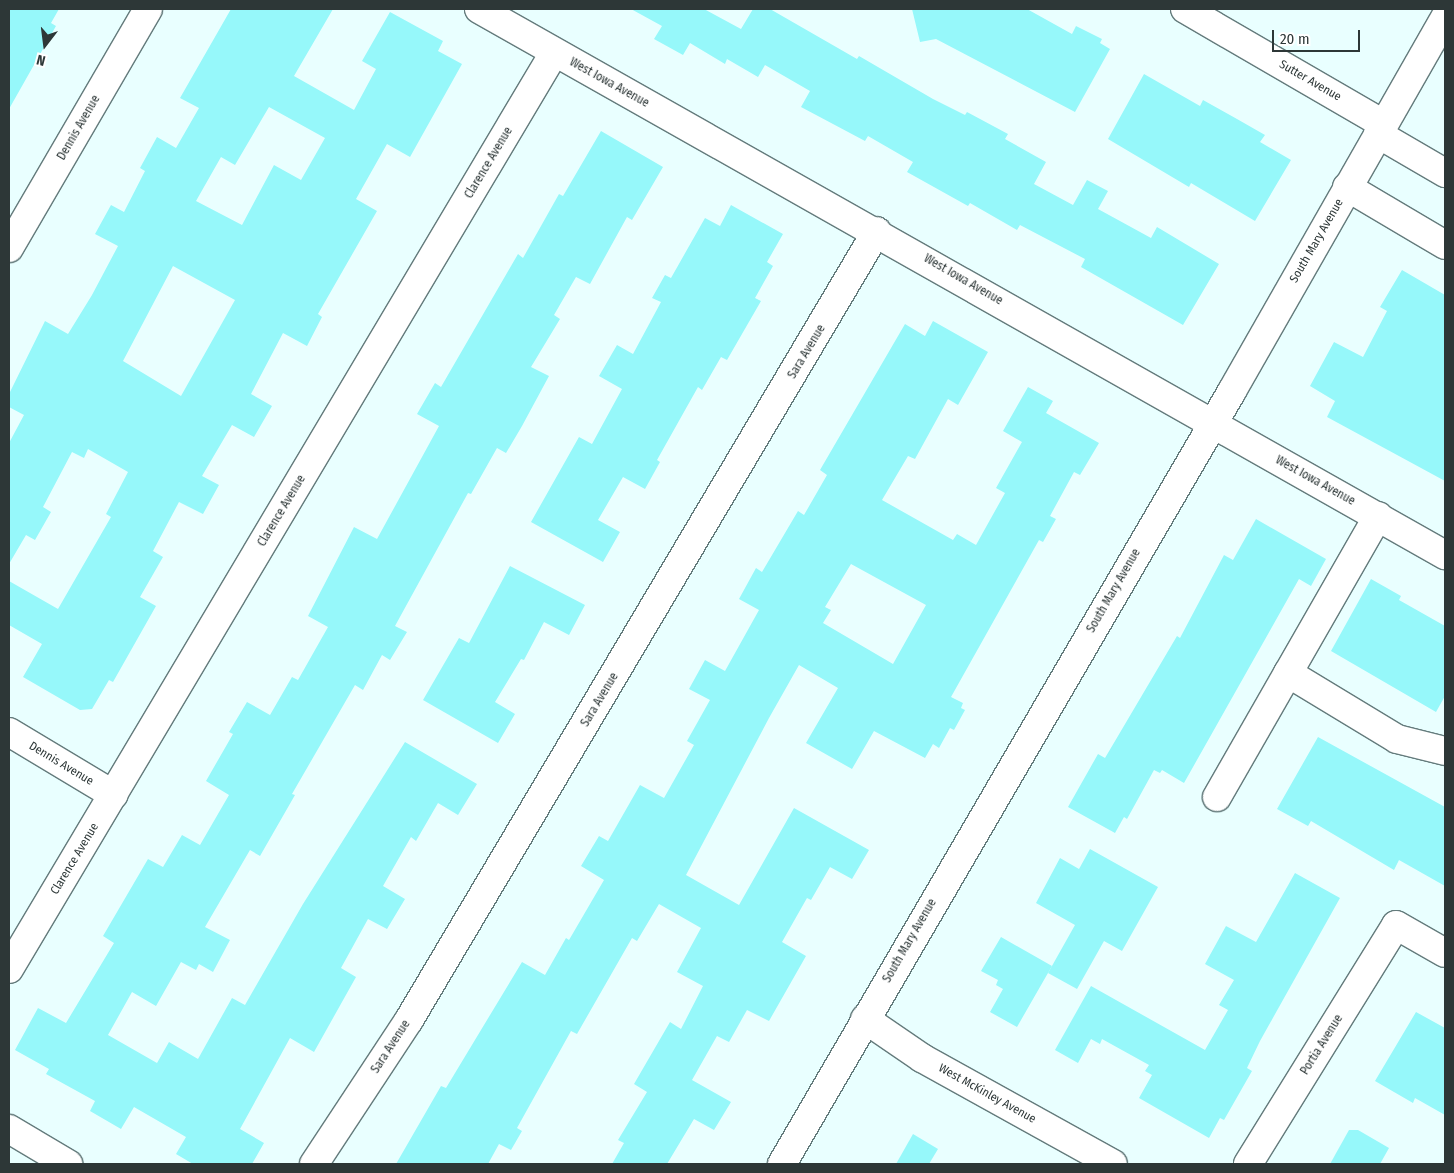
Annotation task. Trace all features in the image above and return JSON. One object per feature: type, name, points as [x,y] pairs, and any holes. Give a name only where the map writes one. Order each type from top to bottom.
[{"type":"street","name":"Dennis Avenue","points":[[9,248],[148,9]]},
{"type":"street","name":"West Iowa Avenue","points":[[479,9],[877,231],[1212,424],[1445,555]]},
{"type":"street","name":"Sutter Avenue","points":[[1185,9],[1380,129],[1445,173]]},
{"type":"street","name":"South Mary Avenue","points":[[782,1164],[1212,424],[1445,18]]},
{"type":"street","name":"Clarence Avenue","points":[[9,969],[554,52]]},
{"type":"street","points":[[1347,188],[1445,245]]},
{"type":"street","name":"Sara Avenue","points":[[314,1164],[409,1020],[877,231]]},
{"type":"street","points":[[1217,797],[1378,516]]},
{"type":"street","points":[[1288,673],[1397,739],[1445,751]]},
{"type":"street","name":"Dennis Avenue","points":[[9,732],[114,795]]},
{"type":"street","name":"Portia Avenue","points":[[1248,1164],[1396,925],[1445,953]]},
{"type":"street","name":"West McKinley Avenue","points":[[865,1019],[922,1058],[1113,1164]]},
{"type":"street","points":[[9,1129],[68,1164]]},
{"type":"building","points":[[9,9],[59,9],[51,23],[56,26],[9,109]]},
{"type":"building","points":[[231,9],[333,9],[294,76],[354,110],[376,69],[362,61],[390,12],[443,41],[438,51],[462,64],[410,157],[387,144],[356,199],[377,211],[318,314],[322,317],[307,346],[283,333],[251,394],[272,406],[254,437],[232,425],[202,476],[219,485],[203,514],[179,502],[153,551],[163,557],[140,597],[156,606],[113,682],[109,680],[92,709],[80,710],[23,677],[42,644],[9,625],[9,581],[58,609],[111,517],[106,514],[128,472],[88,449],[84,458],[72,452],[43,507],[51,512],[35,540],[26,535],[9,564],[9,443],[24,415],[9,407],[9,394],[45,321],[68,334],[92,295],[118,246],[95,234],[111,205],[124,212],[145,171],[140,168],[157,137],[176,148],[199,108],[180,98]],"holes":[[[269,107],[325,138],[301,180],[274,165],[242,225],[196,201],[221,157],[235,165]],[[173,266],[235,300],[181,396],[123,361]]]},
{"type":"building","points":[[631,9],[704,9],[741,29],[753,9],[770,9],[857,59],[859,56],[933,99],[965,115],[967,112],[1008,134],[1005,139],[1046,162],[1034,184],[1073,205],[1087,180],[1108,191],[1098,209],[1151,238],[1157,227],[1219,264],[1183,325],[1081,267],[1085,259],[1020,225],[1017,230],[970,203],[968,206],[907,172],[913,162],[868,136],[865,141],[801,107],[810,91],[765,65],[758,77],[727,59],[725,64],[690,43],[683,55],[654,39],[662,26]]},
{"type":"building","points":[[912,9],[1027,9],[1072,34],[1076,26],[1102,39],[1100,43],[1110,49],[1075,112],[936,39],[920,42]]},
{"type":"building","points":[[1144,74],[1200,106],[1203,100],[1265,135],[1260,142],[1291,160],[1255,221],[1191,183],[1189,187],[1108,139]]},
{"type":"building","points":[[601,131],[663,167],[632,220],[627,217],[590,284],[576,277],[554,315],[560,319],[531,367],[549,376],[522,426],[506,453],[497,448],[471,494],[468,493],[395,626],[407,632],[390,660],[382,655],[363,690],[355,685],[292,794],[295,795],[260,856],[250,850],[205,927],[230,940],[213,972],[199,964],[196,970],[181,962],[156,1006],[132,992],[108,1035],[157,1063],[169,1042],[198,1059],[232,998],[245,1005],[303,904],[405,742],[477,784],[458,815],[438,803],[416,841],[411,837],[383,886],[405,899],[387,929],[368,919],[341,968],[356,977],[314,1052],[290,1038],[240,1129],[264,1143],[252,1164],[193,1164],[176,1154],[186,1137],[134,1107],[121,1129],[90,1111],[95,1101],[46,1074],[49,1069],[15,1050],[38,1008],[66,1023],[114,943],[103,936],[148,859],[163,867],[182,835],[200,845],[229,795],[206,781],[233,734],[229,732],[247,702],[270,715],[292,677],[298,680],[328,627],[308,616],[354,527],[377,539],[439,426],[417,414],[435,383],[441,387],[518,254],[523,258],[559,194],[563,196]]},
{"type":"building","points":[[731,205],[783,234],[767,262],[773,266],[755,298],[761,301],[727,360],[721,357],[702,390],[698,387],[657,460],[660,462],[645,489],[623,477],[598,520],[620,532],[603,562],[531,522],[579,437],[592,444],[622,389],[599,376],[617,345],[633,354],[661,302],[652,298],[665,275],[671,278],[705,218],[720,226]]},
{"type":"building","points":[[1402,270],[1445,295],[1445,481],[1327,417],[1335,401],[1310,386],[1334,342],[1363,357],[1387,311],[1380,307]]},
{"type":"building","points":[[933,321],[988,352],[958,405],[948,399],[915,459],[908,456],[882,500],[953,540],[957,534],[976,545],[1005,493],[996,488],[1022,442],[1003,431],[1028,387],[1053,401],[1046,413],[1099,443],[1080,475],[1074,472],[1050,516],[1056,519],[1043,542],[1039,540],[951,697],[963,703],[961,708],[965,710],[954,730],[950,728],[939,748],[933,744],[925,758],[874,731],[852,769],[806,743],[838,688],[799,665],[769,718],[686,875],[739,905],[794,808],[869,850],[852,879],[830,867],[811,900],[807,898],[782,942],[806,956],[769,1021],[747,1010],[729,1042],[717,1036],[692,1080],[731,1102],[714,1130],[694,1119],[667,1164],[612,1164],[624,1143],[618,1140],[647,1092],[634,1084],[670,1022],[681,1029],[703,986],[677,972],[701,928],[659,904],[637,941],[632,938],[577,1034],[571,1031],[517,1128],[522,1131],[511,1150],[499,1144],[488,1164],[396,1164],[441,1086],[446,1088],[522,962],[545,975],[566,938],[569,940],[604,880],[581,866],[599,836],[608,841],[640,785],[664,798],[694,745],[687,741],[710,700],[689,689],[705,660],[725,671],[759,610],[739,599],[756,568],[762,572],[798,511],[804,515],[827,475],[820,470],[905,324],[925,336]],"holes":[[[851,564],[926,605],[893,664],[823,623],[831,610],[825,607]]]},
{"type":"building","points":[[1256,519],[1326,559],[1311,586],[1299,579],[1184,783],[1162,770],[1160,773],[1154,770],[1127,819],[1124,817],[1115,833],[1068,807],[1098,754],[1105,758],[1177,636],[1180,638],[1224,555],[1233,560]]},
{"type":"building","points":[[510,566],[585,605],[569,635],[544,622],[524,660],[521,659],[495,702],[515,714],[498,743],[423,700],[459,638],[469,643]]},
{"type":"building","points":[[1371,579],[1401,596],[1399,600],[1445,626],[1445,696],[1436,712],[1331,651]]},
{"type":"building","points":[[1318,737],[1445,807],[1445,886],[1399,860],[1394,870],[1311,821],[1308,826],[1277,809]]},
{"type":"building","points":[[1090,849],[1158,887],[1122,951],[1104,941],[1077,989],[1048,973],[1075,925],[1036,903],[1060,858],[1079,869]]},
{"type":"building","points":[[1295,873],[1340,898],[1260,1041],[1247,1068],[1252,1071],[1224,1120],[1220,1118],[1209,1138],[1139,1098],[1152,1075],[1145,1071],[1149,1065],[1102,1039],[1100,1044],[1091,1039],[1078,1063],[1055,1050],[1091,986],[1205,1050],[1228,1010],[1219,1005],[1234,980],[1205,964],[1226,926],[1256,942]]},
{"type":"building","points":[[1001,937],[1052,966],[1017,1027],[990,1012],[1003,989],[996,985],[998,980],[981,971]]},
{"type":"building","points":[[1416,1012],[1445,1028],[1445,1115],[1415,1098],[1413,1103],[1375,1081]]},
{"type":"building","points":[[1349,1130],[1358,1130],[1389,1148],[1380,1164],[1330,1164]]},
{"type":"building","points":[[913,1134],[938,1149],[929,1164],[896,1164]]}]
